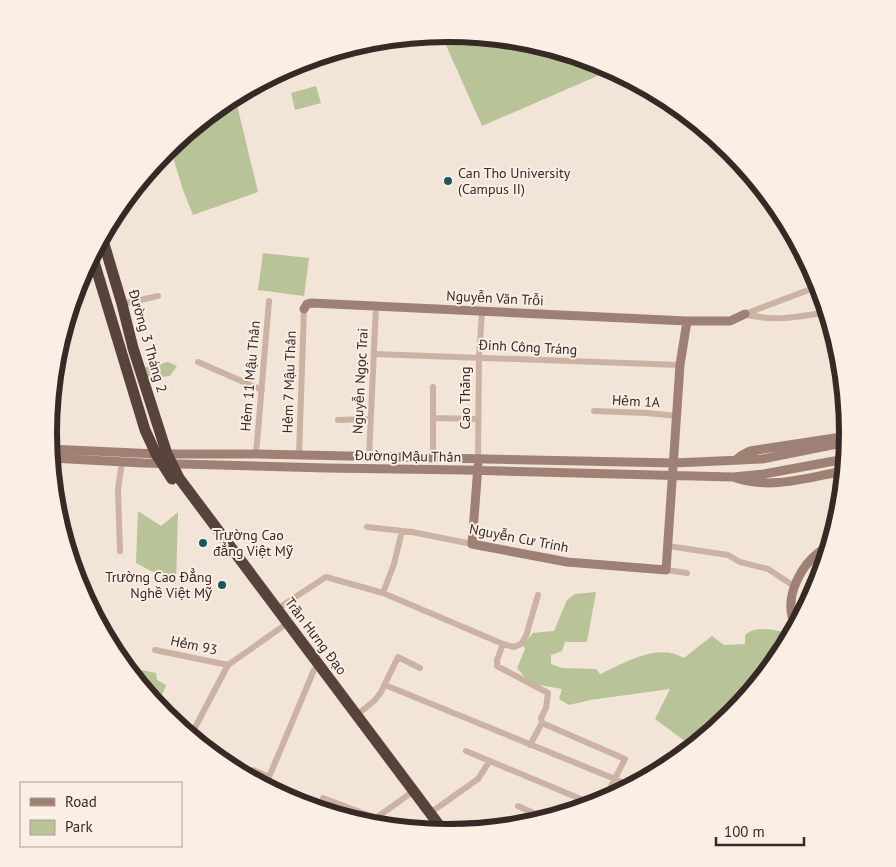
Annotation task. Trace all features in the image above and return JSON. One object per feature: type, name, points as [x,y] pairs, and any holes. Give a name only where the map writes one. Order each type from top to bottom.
[{"type":"highway","name":"Đường 3 Tháng 2","points":[[105,246],[164,458]]},
{"type":"highway","name":"Đường 3 Tháng 2","points":[[95,265],[145,430],[164,458]]},
{"type":"highway","name":"Trần Hưng Đạo","points":[[164,458],[438,824]]},
{"type":"highway","name":"Trần Hưng Đạo","points":[[164,458],[174,482],[430,824]]},
{"type":"main road","name":"Nguyễn Văn Trỗi","points":[[304,310],[307,304],[311,303],[687,321],[730,321],[744,314]]},
{"type":"main road","points":[[666,570],[674,476],[680,365],[687,321]]},
{"type":"main road","points":[[736,460],[750,451],[839,437]]},
{"type":"main road","name":"Đường Mậu Thân","points":[[58,458],[122,462],[256,454],[674,463],[762,459],[839,444]]},
{"type":"main road","name":"Đường Mậu Thân","points":[[58,450],[326,468],[733,477],[764,474],[838,460]]},
{"type":"main road","points":[[326,468],[327,456]]},
{"type":"main road","name":"Cao Thắng","points":[[472,544],[478,459]]},
{"type":"main road","points":[[733,477],[772,484],[837,472]]},
{"type":"main road","name":"Nguyễn Cư Trinh","points":[[472,544],[567,562],[666,570]]},
{"type":"main road","points":[[792,619],[790,609],[794,586],[804,570],[820,552]]},
{"type":"street","name":"Nguyễn Văn Trỗi","points":[[744,314],[811,289]]},
{"type":"street","points":[[122,304],[158,296]]},
{"type":"street","name":"Hẻm 11 Mậu Thân","points":[[256,454],[269,301]]},
{"type":"street","name":"Nguyễn Ngọc Trai","points":[[369,456],[376,307]]},
{"type":"street","name":"Hẻm 7 Mậu Thân","points":[[299,455],[304,310]]},
{"type":"street","name":"Cao Thắng","points":[[478,459],[479,357],[482,312]]},
{"type":"street","name":"Nguyễn Văn Trỗi","points":[[744,314],[759,318],[783,318],[820,313]]},
{"type":"street","name":"Đinh Công Tráng","points":[[374,354],[680,365]]},
{"type":"street","points":[[198,362],[262,390]]},
{"type":"street","points":[[433,387],[433,458]]},
{"type":"street","name":"Hẻm 1A","points":[[594,412],[647,413],[677,416]]},
{"type":"street","points":[[434,418],[478,418]]},
{"type":"street","points":[[338,420],[371,419]]},
{"type":"street","points":[[120,551],[118,489],[122,462]]},
{"type":"street","name":"Nguyễn Cư Trinh","points":[[367,527],[402,531],[472,544]]},
{"type":"street","points":[[383,593],[394,564],[402,531]]},
{"type":"street","points":[[668,546],[728,555],[740,562],[768,569],[794,586]]},
{"type":"street","name":"Nguyễn Cư Trinh","points":[[666,570],[687,573]]},
{"type":"street","points":[[277,609],[326,577],[383,593],[514,647],[521,644],[526,636],[538,595]]},
{"type":"street","points":[[193,730],[228,666],[282,626]]},
{"type":"street","points":[[503,644],[497,660],[497,666],[548,694],[546,708],[541,718],[542,723],[530,745]]},
{"type":"street","name":"Hẻm 93","points":[[155,650],[228,666]]},
{"type":"street","points":[[357,715],[376,700],[385,686],[398,657],[420,668]]},
{"type":"street","points":[[250,771],[253,770],[269,777],[314,670]]},
{"type":"street","points":[[385,686],[623,783]]},
{"type":"street","points":[[542,723],[625,759],[610,789]]},
{"type":"street","points":[[466,751],[585,800]]},
{"type":"street","points":[[430,813],[478,779],[489,762]]},
{"type":"street","points":[[376,818],[408,795]]},
{"type":"street","points":[[322,798],[374,817]]},
{"type":"street","points":[[518,806],[534,815]]},
{"type":"green space","points":[[445,42],[474,43],[524,50],[574,63],[602,74],[482,126]]},
{"type":"green space","points":[[316,86],[321,103],[295,110],[291,93]]},
{"type":"green space","points":[[237,105],[258,192],[193,215],[173,156],[210,123]]},
{"type":"green space","points":[[263,253],[309,258],[304,296],[258,290]]},
{"type":"green space","points":[[168,362],[177,366],[170,376],[146,379],[143,368]]},
{"type":"green space","points":[[138,511],[161,526],[178,512],[176,584],[136,563]]},
{"type":"green space","points":[[596,592],[587,642],[565,642],[562,651],[551,655],[551,664],[562,668],[596,669],[600,674],[630,660],[652,653],[663,652],[684,658],[712,636],[724,645],[745,644],[745,635],[758,629],[769,629],[784,633],[758,672],[742,691],[687,743],[655,719],[670,689],[590,700],[569,705],[559,699],[562,689],[529,683],[517,668],[525,649],[523,645],[533,633],[554,631],[567,600],[575,594]]},
{"type":"green space","points":[[141,670],[156,673],[157,680],[166,685],[161,698],[154,691],[139,673]]},
{"type":"green space","points":[[170,707],[178,711],[176,714]]},
{"type":"water","points":[[814,569],[801,602],[805,585]]},
{"type":"place","name":"Can Tho University (Campus II)","points":[[448,181]]},
{"type":"place","name":"Trường Cao đẳng Việt Mỹ","points":[[203,543]]},
{"type":"place","name":"Trường Cao Đẳng Nghề Việt Mỹ","points":[[222,585]]}]
